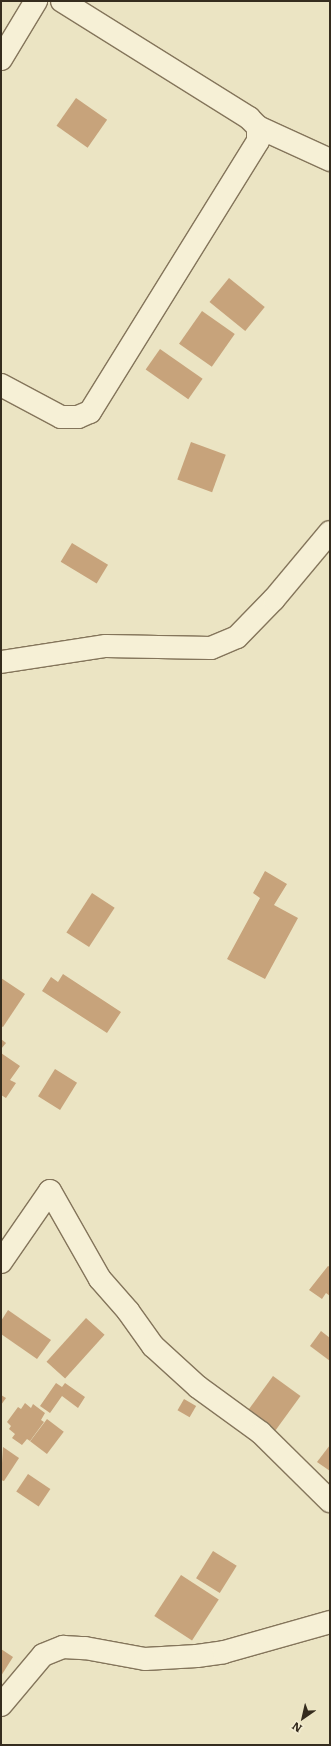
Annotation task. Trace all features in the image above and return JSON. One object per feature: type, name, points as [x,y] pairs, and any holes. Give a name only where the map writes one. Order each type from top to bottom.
[{"type":"street","points":[[1,59],[36,1]]},
{"type":"street","points":[[62,1],[249,118],[258,127],[330,160]]},
{"type":"street","points":[[1,385],[61,417],[78,418],[90,412],[258,141],[258,127]]},
{"type":"street","points":[[1,662],[106,646],[212,648],[237,637],[274,599],[330,532]]},
{"type":"street","points":[[1,1262],[50,1191],[100,1279],[128,1311],[153,1346],[198,1387],[261,1434],[330,1501]]},
{"type":"street","points":[[1,1704],[43,1655],[63,1647],[85,1648],[145,1660],[197,1656],[224,1652],[330,1622]]},
{"type":"building","points":[[76,98],[107,120],[88,148],[56,126]]},
{"type":"building","points":[[229,278],[265,307],[245,331],[209,302]]},
{"type":"building","points":[[202,311],[235,334],[212,367],[179,344]]},
{"type":"building","points":[[160,349],[203,379],[188,399],[146,369]]},
{"type":"building","points":[[191,442],[226,455],[212,492],[177,480]]},
{"type":"building","points":[[72,543],[108,565],[97,583],[61,562]]},
{"type":"building","points":[[265,871],[287,884],[274,905],[298,918],[265,979],[227,959],[260,898],[253,893]]},
{"type":"building","points":[[92,893],[115,908],[89,947],[66,932]]},
{"type":"building","points":[[63,974],[121,1012],[107,1033],[42,991],[51,977],[58,982]]},
{"type":"building","points":[[1,978],[25,994],[3,1027],[1,1026]]},
{"type":"building","points":[[1,1039],[6,1043],[1,1049]]},
{"type":"building","points":[[1,1053],[20,1066],[10,1080],[16,1083],[6,1098],[1,1095]]},
{"type":"building","points":[[55,1069],[77,1083],[60,1110],[38,1096]]},
{"type":"building","points":[[328,1266],[330,1267],[330,1296],[326,1293],[322,1299],[309,1290]]},
{"type":"building","points":[[8,1310],[51,1340],[37,1359],[1,1334],[1,1321]]},
{"type":"building","points":[[86,1318],[105,1335],[65,1379],[47,1362]]},
{"type":"building","points":[[321,1331],[330,1338],[330,1361],[310,1346]]},
{"type":"building","points":[[273,1376],[301,1396],[275,1431],[248,1411]]},
{"type":"building","points":[[56,1383],[62,1387],[65,1383],[85,1397],[78,1408],[62,1396],[50,1413],[40,1406]]},
{"type":"building","points":[[1,1395],[6,1398],[1,1405]]},
{"type":"building","points":[[184,1399],[196,1406],[190,1417],[178,1410]]},
{"type":"building","points":[[25,1403],[31,1408],[33,1404],[45,1413],[41,1420],[44,1422],[30,1441],[27,1439],[22,1445],[12,1438],[15,1434],[9,1429],[11,1426],[7,1422],[18,1407],[21,1409]]},
{"type":"building","points":[[47,1419],[64,1432],[47,1454],[30,1441]]},
{"type":"building","points":[[330,1445],[330,1471],[317,1462]]},
{"type":"building","points":[[3,1447],[19,1458],[4,1481],[1,1480]]},
{"type":"building","points":[[28,1474],[50,1489],[39,1507],[16,1491]]},
{"type":"building","points":[[213,1551],[237,1566],[220,1593],[196,1578]]},
{"type":"building","points":[[181,1575],[219,1600],[192,1641],[154,1616]]},
{"type":"building","points":[[1,1649],[13,1657],[1,1676]]}]
